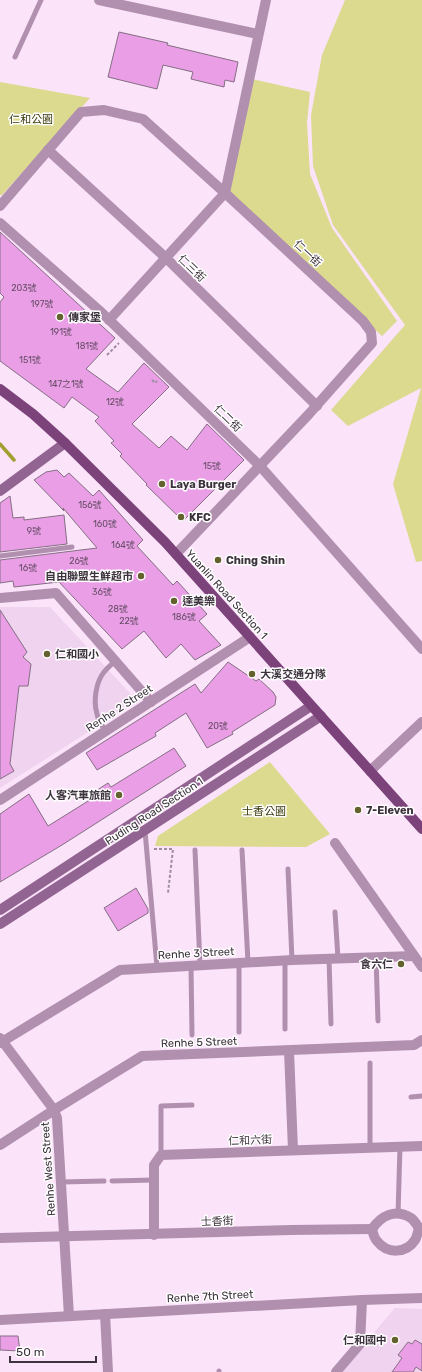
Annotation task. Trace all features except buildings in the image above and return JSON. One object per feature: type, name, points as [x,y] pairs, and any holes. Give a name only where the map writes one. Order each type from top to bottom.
[{"type":"main road","name":"Yuanlin Road Section 1","points":[[0,389],[33,414],[65,443],[176,554],[422,829]]},
{"type":"street","points":[[98,0],[258,34]]},
{"type":"street","points":[[109,320],[225,193],[266,0]]},
{"type":"street","name":"仁一街","points":[[0,206],[81,112],[104,110],[143,119],[363,321],[371,332],[372,343],[317,406],[176,554]]},
{"type":"street","name":"仁三街","points":[[48,150],[166,258],[317,406]]},
{"type":"street","name":"仁二街","points":[[0,223],[109,320],[260,466],[422,648]]},
{"type":"street","points":[[0,491],[65,443]]},
{"type":"street","points":[[0,598],[56,593],[150,702]]},
{"type":"street","name":"Renhe 2 Street","points":[[0,800],[250,637]]},
{"type":"street","name":"Puding Road Section 1","points":[[0,910],[311,706]]},
{"type":"street","name":"Puding Road Section 1","points":[[0,924],[321,716]]},
{"type":"street","points":[[370,771],[422,722]]},
{"type":"street","points":[[335,843],[419,959]]},
{"type":"street","name":"Renhe 3 Street","points":[[1,1041],[120,970],[334,958],[376,957],[419,959]]},
{"type":"street","name":"Renhe 5 Street","points":[[0,1145],[142,1056],[414,1045],[422,1040]]},
{"type":"street","name":"Renhe West Street","points":[[1,1041],[54,1110],[57,1118],[69,1316]]},
{"type":"street","points":[[290,1051],[293,1150]]},
{"type":"street","name":"仁和六街","points":[[161,1155],[422,1146]]},
{"type":"street","points":[[154,1235],[154,1165],[161,1155]]},
{"type":"street","points":[[398,1214],[411,1218],[421,1228],[416,1240],[408,1248],[396,1251],[380,1245],[376,1241],[372,1230],[378,1220],[388,1215],[398,1214]]},
{"type":"street","name":"士香街","points":[[0,1238],[154,1235],[291,1230],[372,1230]]},
{"type":"street","name":"Renhe 7th Street","points":[[0,1320],[422,1298]]},
{"type":"street","points":[[336,1372],[360,1344],[362,1300]]},
{"type":"street","points":[[105,1314],[108,1372]]},
{"type":"lane","points":[[15,57],[41,0]]},
{"type":"lane","points":[[0,556],[72,547]]},
{"type":"lane","points":[[106,731],[96,714],[96,692],[98,682],[104,671],[115,661]]},
{"type":"lane","points":[[145,831],[157,967]]},
{"type":"lane","points":[[192,1034],[196,965],[195,850]]},
{"type":"lane","points":[[239,1032],[243,963],[242,850]]},
{"type":"lane","points":[[285,1029],[288,960],[288,869]]},
{"type":"lane","points":[[331,1024],[335,912]]},
{"type":"lane","points":[[376,957],[378,1021]]},
{"type":"lane","points":[[370,1063],[370,1148]]},
{"type":"lane","points":[[411,1097],[422,1096]]},
{"type":"lane","points":[[161,1155],[161,1106],[192,1105]]},
{"type":"lane","points":[[398,1214],[400,1147]]},
{"type":"lane","points":[[112,1181],[154,1180]]},
{"type":"lane","points":[[62,1182],[104,1181]]},
{"type":"path","points":[[107,355],[125,335]]},
{"type":"path","points":[[147,849],[173,849],[168,893]]},
{"type":"shaded area","name":"仁和國小","points":[[0,607],[50,607],[137,701],[0,788]]},
{"type":"shaded area","name":"仁和國中","points":[[395,1308],[422,1309],[422,1372],[340,1372]]},
{"type":"green space","points":[[345,0],[422,0],[422,561],[416,562],[393,484],[421,388],[348,426],[331,410],[405,325],[333,225],[313,166],[311,115],[322,55]]},
{"type":"green space","points":[[252,79],[310,92],[307,123],[310,174],[332,228],[397,321],[382,336],[227,193]]},
{"type":"green space","name":"仁和公園","points":[[0,82],[90,98],[2,195],[0,195]]},
{"type":"green space","name":"士香公園","points":[[270,762],[330,834],[306,847],[155,846],[158,836]]},
{"type":"waterway","points":[[0,444],[14,460]]},
{"type":"place","name":"傳家堡","points":[[60,317]]},
{"type":"place","name":"Laya Burger","points":[[162,484]]},
{"type":"place","name":"KFC","points":[[181,517]]},
{"type":"place","name":"Ching Shin","points":[[218,560]]},
{"type":"place","name":"自由聯盟生鮮超市","points":[[141,576]]},
{"type":"place","name":"達美樂","points":[[174,601]]},
{"type":"place","name":"仁和國小","points":[[47,654]]},
{"type":"place","name":"大溪交通分隊","points":[[252,674]]},
{"type":"place","name":"人客汽車旅館","points":[[119,795]]},
{"type":"place","name":"7-Eleven","points":[[358,810]]},
{"type":"place","name":"食六仁","points":[[401,964]]},
{"type":"place","name":"仁和國中","points":[[395,1340]]}]
